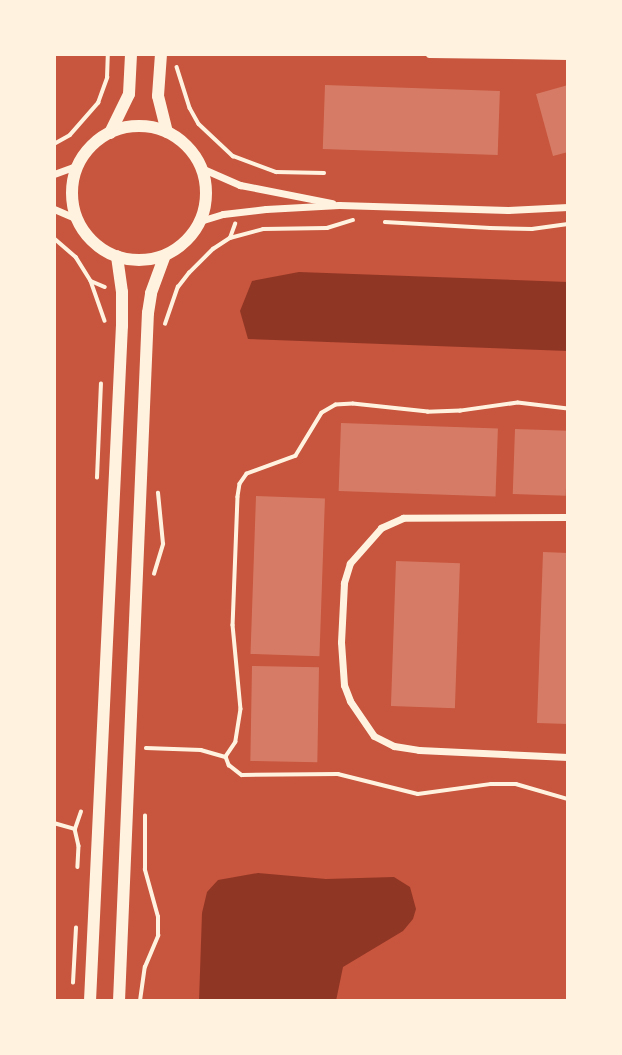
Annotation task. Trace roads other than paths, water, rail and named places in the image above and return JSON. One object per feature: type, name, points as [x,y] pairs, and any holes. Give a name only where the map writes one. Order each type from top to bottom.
[{"type":"street","points":[[110,133],[130,94],[131,54]]},
{"type":"street","points":[[160,54],[158,96],[167,132]]},
{"type":"street","points":[[429,54],[568,56]]},
{"type":"street","points":[[138,126],[167,132],[187,147],[201,168],[206,194],[200,221],[185,241],[165,255],[149,259],[117,256],[87,235],[78,219],[72,192],[79,164],[97,141],[110,133],[138,126]]},
{"type":"street","points":[[54,174],[79,164]]},
{"type":"street","points":[[201,168],[240,185],[339,205]]},
{"type":"street","points":[[200,221],[223,214],[339,205],[495,210],[568,207]]},
{"type":"street","points":[[54,209],[78,219]]},
{"type":"street","points":[[119,1001],[148,313],[151,293],[165,255]]},
{"type":"street","points":[[90,1001],[122,326],[122,292],[117,256]]},
{"type":"street","points":[[568,517],[403,519],[381,528],[350,563],[344,583],[341,642],[344,685],[350,701],[374,736],[394,746],[419,750],[568,757]]}]
